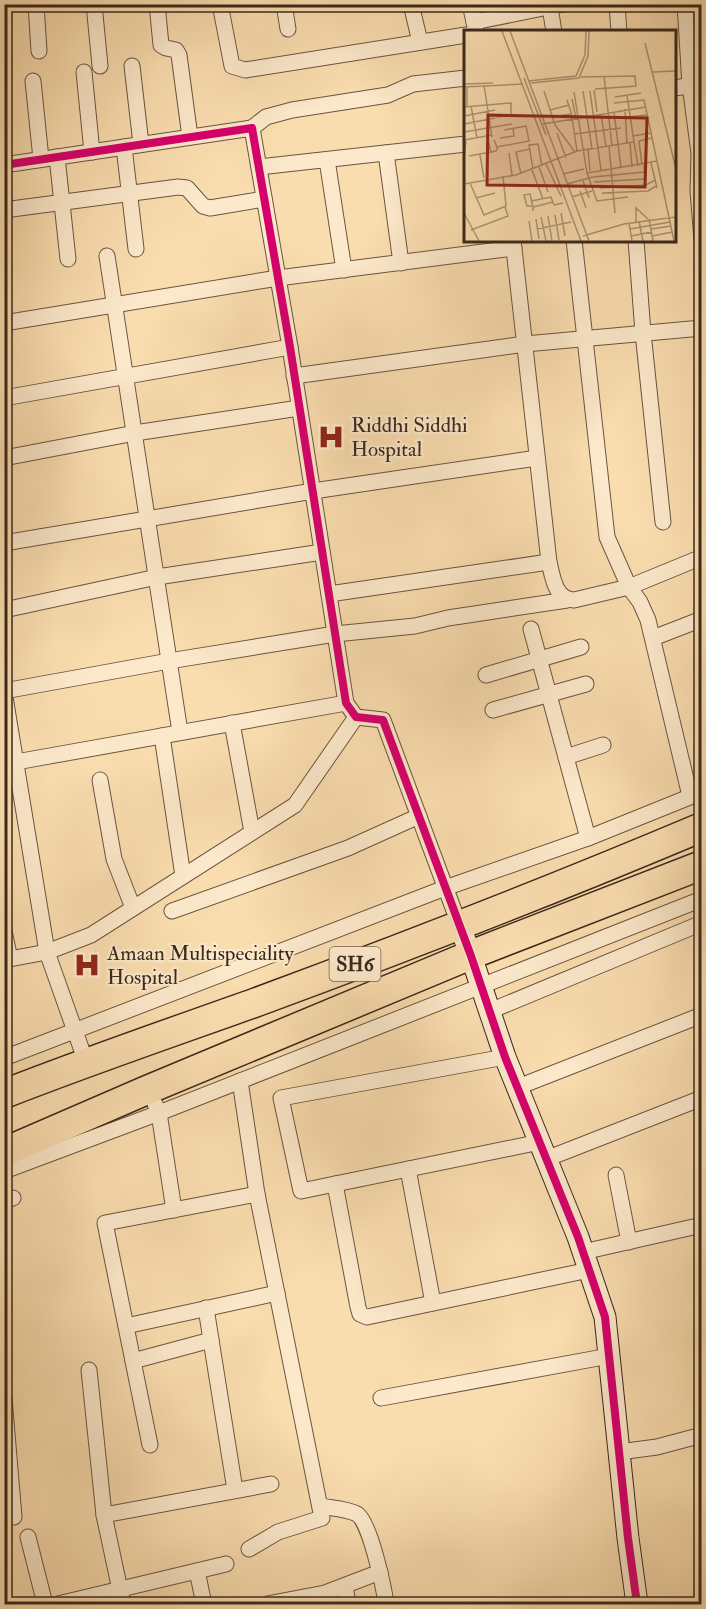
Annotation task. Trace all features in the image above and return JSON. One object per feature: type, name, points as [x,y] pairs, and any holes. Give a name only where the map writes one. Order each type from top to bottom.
[{"type":"highway","name":"SH6","points":[[4,1094],[459,924],[702,826]]},
{"type":"highway","points":[[4,1152],[153,1102],[471,956],[702,865]]},
{"type":"street","points":[[36,4],[39,51]]},
{"type":"street","points":[[94,4],[100,66]]},
{"type":"street","points":[[157,4],[161,45],[176,50],[179,55],[190,137]]},
{"type":"street","points":[[220,4],[232,66],[237,69],[245,70],[464,35]]},
{"type":"street","points":[[284,4],[288,29]]},
{"type":"street","points":[[411,4],[420,42]]},
{"type":"street","points":[[470,4],[476,27],[545,6],[553,30]]},
{"type":"street","points":[[617,4],[619,30]]},
{"type":"street","points":[[685,4],[696,85],[698,191],[702,240]]},
{"type":"street","points":[[132,66],[141,144]]},
{"type":"street","points":[[84,72],[92,152]]},
{"type":"street","points":[[4,165],[252,128],[266,117],[292,110],[388,94],[413,84],[464,78]]},
{"type":"street","points":[[33,81],[49,158],[62,202],[68,259]]},
{"type":"street","points":[[676,88],[696,85]]},
{"type":"street","points":[[252,128],[290,347],[346,703],[356,717],[383,720],[471,956],[505,1057],[586,1261],[605,1317],[637,1605]]},
{"type":"street","points":[[259,167],[464,144]]},
{"type":"street","points":[[124,147],[136,249]]},
{"type":"street","points":[[386,153],[400,263]]},
{"type":"street","points":[[327,160],[344,270]]},
{"type":"street","points":[[4,210],[178,186],[187,188],[202,206],[210,208],[264,199]]},
{"type":"street","points":[[4,1058],[445,888],[588,838],[696,794],[645,610],[629,587],[607,537],[574,242]]},
{"type":"street","points":[[636,242],[643,333],[663,522]]},
{"type":"street","points":[[4,323],[278,278],[400,263],[513,244],[549,562],[556,590],[567,600]]},
{"type":"street","points":[[107,256],[180,732]]},
{"type":"street","points":[[294,376],[525,344],[702,328]]},
{"type":"street","points":[[4,398],[290,347]]},
{"type":"street","points":[[4,458],[135,433],[299,408]]},
{"type":"street","points":[[4,543],[313,491],[537,458]]},
{"type":"street","points":[[4,610],[157,577],[322,552]]},
{"type":"street","points":[[86,1062],[47,952],[12,757],[4,691],[335,634],[415,626],[448,618],[574,600],[629,587],[702,557]]},
{"type":"street","points":[[329,594],[549,562]]},
{"type":"street","points":[[653,638],[702,619]]},
{"type":"street","points":[[531,629],[588,838]]},
{"type":"street","points":[[486,675],[581,647]]},
{"type":"street","points":[[493,711],[586,684]]},
{"type":"street","points":[[12,757],[162,736],[346,703]]},
{"type":"street","points":[[4,931],[7,959],[47,952],[91,934],[295,805],[356,717]]},
{"type":"street","points":[[232,723],[252,832]]},
{"type":"street","points":[[162,736],[183,876]]},
{"type":"street","points":[[566,758],[603,745]]},
{"type":"street","points":[[100,780],[114,859],[133,908]]},
{"type":"street","points":[[172,910],[348,848],[418,816]]},
{"type":"street","points":[[4,1171],[153,1102],[240,1081],[702,899]]},
{"type":"street","points":[[490,1011],[702,923]]},
{"type":"street","points":[[518,1087],[702,1015]]},
{"type":"street","points":[[505,1057],[281,1098],[301,1191],[408,1169],[543,1151],[702,1098]]},
{"type":"street","points":[[240,1081],[256,1194],[322,1518],[278,1532],[249,1549]]},
{"type":"street","points":[[153,1102],[174,1210]]},
{"type":"street","points":[[408,1169],[433,1303]]},
{"type":"street","points":[[616,1175],[629,1242]]},
{"type":"street","points":[[335,1184],[360,1314],[367,1317],[433,1303],[586,1261],[629,1242],[702,1225]]},
{"type":"street","points":[[150,1445],[105,1223],[256,1194]]},
{"type":"street","points":[[126,1326],[277,1293]]},
{"type":"street","points":[[206,1308],[235,1490]]},
{"type":"street","points":[[133,1361],[211,1340]]},
{"type":"street","points":[[381,1398],[609,1356]]},
{"type":"street","points":[[90,1370],[104,1515],[121,1597]]},
{"type":"street","points":[[4,1398],[14,1516]]},
{"type":"street","points":[[619,1452],[657,1447],[702,1435]]},
{"type":"street","points":[[104,1515],[271,1484]]},
{"type":"street","points":[[320,1506],[357,1514],[365,1521],[387,1605]]},
{"type":"street","points":[[28,1537],[45,1605]]},
{"type":"street","points":[[58,1605],[121,1597],[197,1571],[226,1564]]},
{"type":"street","points":[[197,1571],[204,1605]]},
{"type":"street","points":[[267,1605],[325,1593],[380,1572]]},
{"type":"street","points":[[345,1586],[348,1605]]},
{"type":"cycle path","points":[[4,165],[252,128],[290,347],[346,703],[356,717],[383,720],[471,956],[505,1057],[578,1237],[605,1317],[637,1604]]},
{"type":"place","name":"Riddhi Siddhi Hospital","points":[[331,437]]},
{"type":"place","name":"Amaan Multispeciality Hospital","points":[[87,965]]}]
